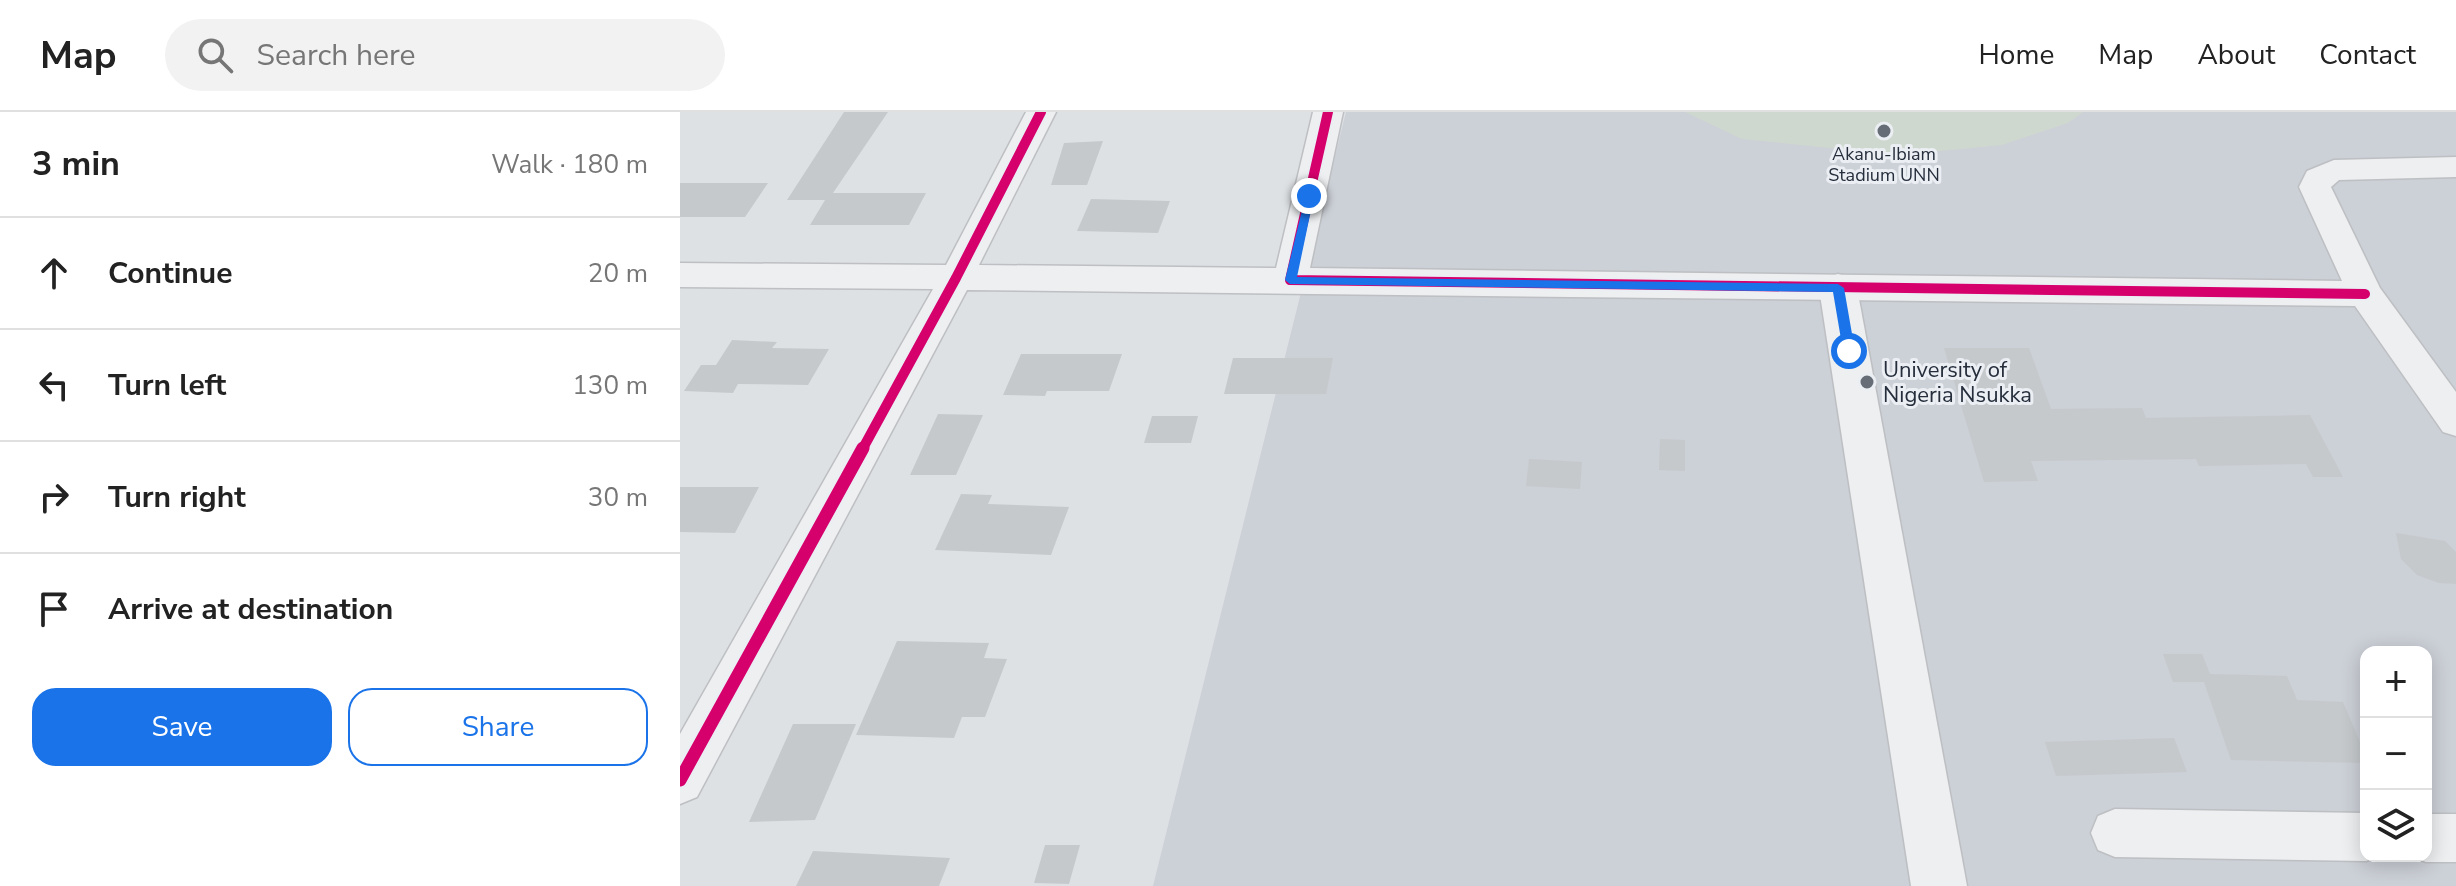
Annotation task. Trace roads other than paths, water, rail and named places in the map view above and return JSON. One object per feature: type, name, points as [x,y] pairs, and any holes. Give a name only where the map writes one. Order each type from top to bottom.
[{"type":"street","points":[[680,780],[956,278],[1041,112]]},
{"type":"street","points":[[1290,280],[1328,112]]},
{"type":"street","points":[[2456,167],[2334,170],[2318,178],[2315,187],[2365,294],[2456,421]]},
{"type":"street","points":[[680,275],[2365,294]]},
{"type":"street","points":[[1838,288],[1939,886]]},
{"type":"street","points":[[2115,833],[2360,837]]},
{"type":"street","points":[[2432,838],[2456,838]]},
{"type":"place","name":"Akanu-Ibiam Stadium UNN","points":[[1884,131]]},
{"type":"place","name":"University of Nigeria Nsukka","points":[[1867,382]]}]
